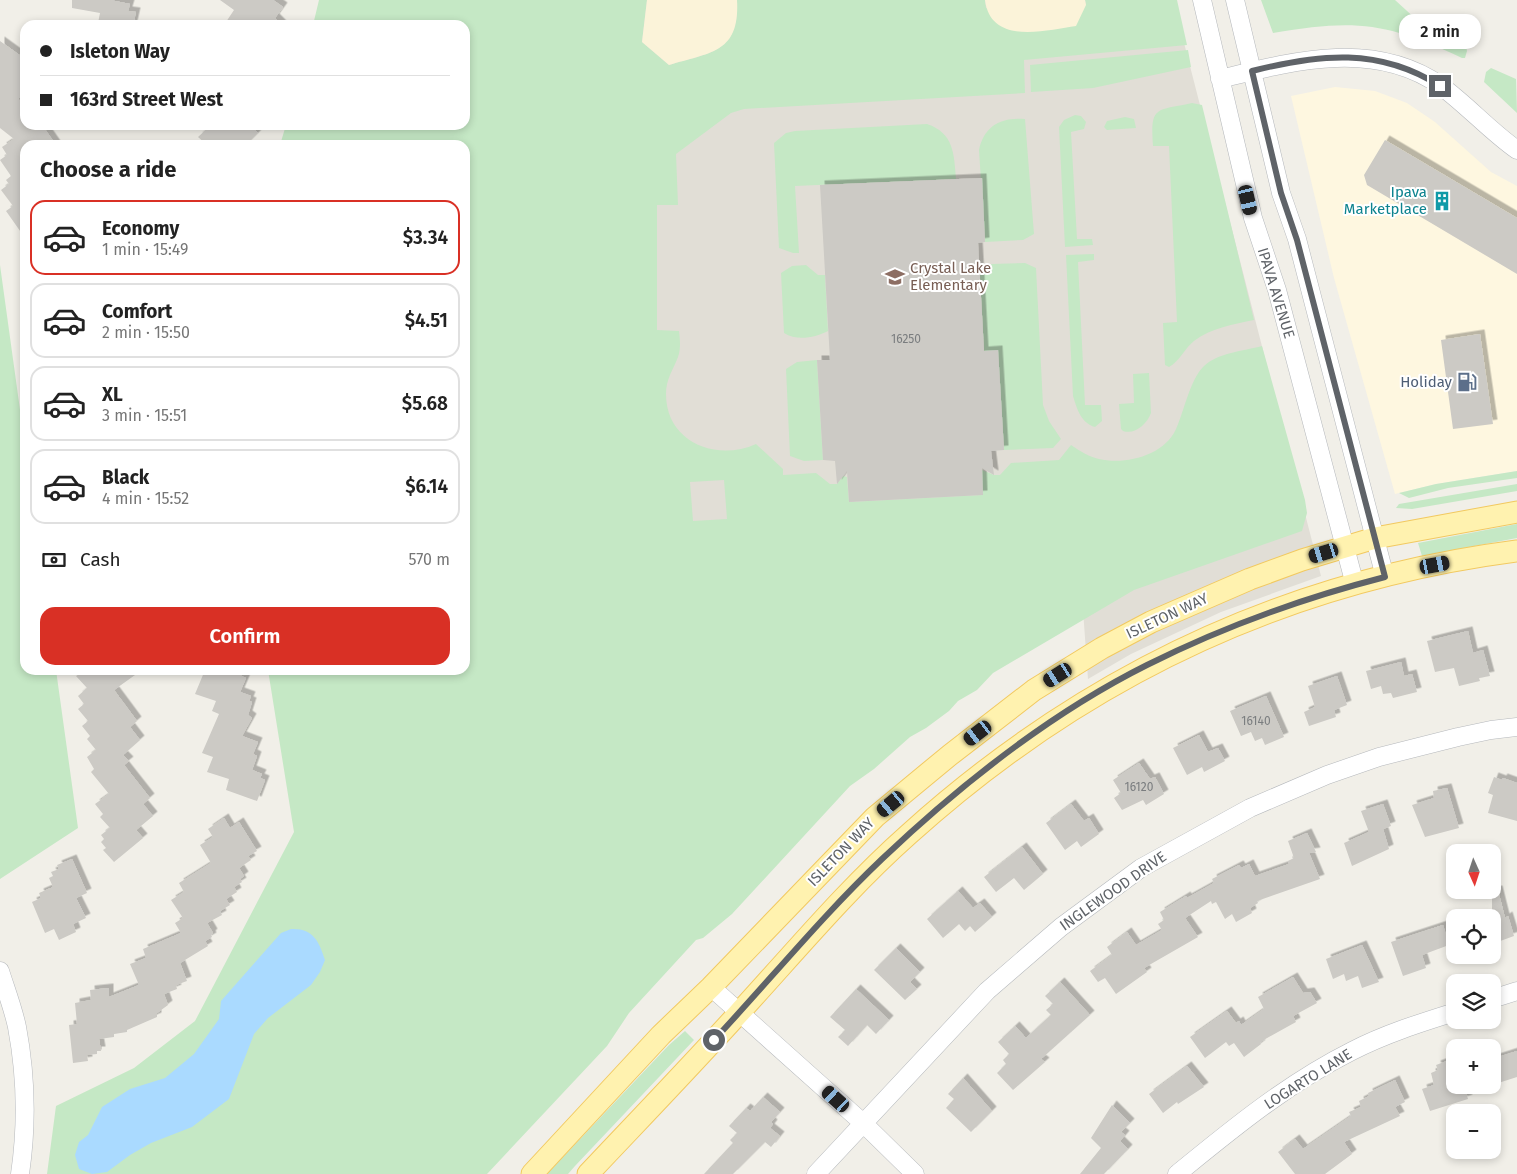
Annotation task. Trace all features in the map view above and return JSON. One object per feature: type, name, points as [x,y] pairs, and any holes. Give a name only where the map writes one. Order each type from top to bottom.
[{"type":"main road","name":"ISLETON WAY","points":[[532,1174],[661,1035],[711,987],[875,817],[950,755],[1034,690],[1102,648],[1151,622],[1250,579],[1375,538],[1517,512]]},
{"type":"main road","points":[[588,1174],[850,891],[904,839],[976,778],[1066,713],[1145,666],[1196,641],[1290,604],[1385,577],[1517,551]]},
{"type":"street","name":"IPAVA AVENUE","points":[[1202,0],[1252,218],[1277,290],[1355,585]]},
{"type":"street","points":[[1235,0],[1281,193],[1297,240],[1385,577]]},
{"type":"street","points":[[1220,79],[1324,57],[1381,60],[1424,76],[1440,86],[1517,150]]},
{"type":"street","name":"INGLEWOOD DRIVE","points":[[816,1174],[987,991],[1061,927],[1141,868],[1250,808],[1327,775],[1379,757],[1458,737],[1517,727]]},
{"type":"street","points":[[0,971],[15,1020],[21,1057],[24,1113],[20,1174]]},
{"type":"street","points":[[711,987],[863,1123],[916,1174]]},
{"type":"street","points":[[1501,996],[1517,991]]},
{"type":"street","name":"LOGARTO LANE","points":[[1177,1174],[1236,1126],[1308,1076],[1351,1051],[1394,1032],[1446,1015]]},
{"type":"shaded area","name":"Crystal Lake Elementary","points":[[578,0],[1173,0],[1321,576],[1221,612],[1131,654],[1088,679],[1079,555],[510,582]]},
{"type":"shaded area","points":[[1335,87],[1375,91],[1407,103],[1435,122],[1491,172],[1517,186],[1517,471],[1436,484],[1395,494],[1334,278],[1291,96]]},
{"type":"green space","points":[[319,0],[647,0],[642,42],[669,65],[710,53],[720,48],[733,31],[737,0],[985,0],[986,8],[1086,5],[1085,0],[1177,0],[1187,45],[1024,60],[1025,93],[744,109],[731,113],[676,154],[678,205],[657,205],[657,330],[679,331],[680,341],[679,354],[668,379],[666,389],[668,411],[674,425],[684,436],[696,444],[710,449],[725,451],[741,449],[756,444],[783,469],[783,475],[816,473],[830,484],[837,484],[843,476],[847,477],[849,502],[982,495],[982,470],[994,475],[1000,475],[1011,463],[1059,460],[1071,445],[1092,457],[1109,461],[1132,459],[1153,452],[1163,446],[1176,429],[1191,387],[1204,366],[1223,355],[1262,346],[1305,500],[1307,513],[1302,531],[1134,590],[993,673],[977,690],[958,701],[949,711],[910,737],[874,769],[850,786],[732,914],[703,938],[696,940],[629,1013],[607,1046],[487,1174],[47,1174],[56,1106],[134,1068],[195,1021],[294,832],[269,675],[470,675],[470,140],[282,140],[284,130],[470,130],[470,20],[314,20]],"holes":[[[724,480],[727,519],[693,521],[690,482]]]},
{"type":"green space","points":[[1261,0],[1395,0],[1441,42],[1450,34],[1465,40],[1467,51],[1465,58],[1462,58],[1412,37],[1370,27],[1349,25],[1273,33]]},
{"type":"green space","points":[[1188,50],[1191,67],[1093,88],[1031,92],[1030,65]]},
{"type":"green space","points":[[1491,68],[1516,79],[1517,113],[1484,82],[1486,72]]},
{"type":"green space","points":[[1192,103],[1202,105],[1254,320],[1223,327],[1208,333],[1194,341],[1176,362],[1169,367],[1165,365],[1163,323],[1177,322],[1169,146],[1153,146],[1152,133],[1155,116],[1158,112],[1170,107]]},
{"type":"green space","points":[[1075,115],[1081,116],[1086,122],[1084,129],[1071,132],[1077,239],[1092,239],[1093,245],[1065,247],[1059,127],[1064,120]]},
{"type":"green space","points":[[1125,117],[1134,119],[1136,128],[1107,130],[1104,127],[1107,121]]},
{"type":"green space","points":[[1025,119],[1034,234],[1023,240],[985,242],[979,150],[981,142],[989,129],[995,125],[1008,120]]},
{"type":"green space","points":[[927,124],[943,133],[948,139],[953,153],[956,179],[795,186],[799,253],[779,248],[774,143],[786,133],[795,131]]},
{"type":"green space","points":[[1094,254],[1094,260],[1078,262],[1085,405],[1101,405],[1102,421],[1095,427],[1083,419],[1073,396],[1066,255]]},
{"type":"green space","points":[[1025,263],[1036,268],[1043,405],[1049,421],[1061,439],[1053,448],[1004,450],[998,351],[984,351],[980,273],[991,264]]},
{"type":"green space","points":[[0,265],[20,410],[20,675],[57,675],[78,828],[0,879]]},
{"type":"green space","points":[[806,265],[818,275],[825,275],[828,331],[811,337],[800,338],[784,333],[781,273],[792,266]]},
{"type":"green space","points":[[817,360],[823,460],[804,461],[790,456],[786,369],[797,362]]},
{"type":"green space","points":[[1149,373],[1151,413],[1147,421],[1140,428],[1127,432],[1123,431],[1121,429],[1119,404],[1134,403],[1133,374]]},
{"type":"green space","points":[[1517,471],[1517,478],[1448,488],[1409,498],[1399,493],[1436,484]]},
{"type":"green space","points":[[1517,484],[1517,491],[1412,509],[1396,508],[1399,504]]},
{"type":"green space","points":[[1517,524],[1517,538],[1422,556],[1418,543]]},
{"type":"green space","points":[[685,1031],[694,1040],[568,1174],[547,1174],[669,1045]]},
{"type":"sand","points":[[647,0],[737,0],[737,17],[734,31],[720,48],[698,57],[669,65],[642,42]]},
{"type":"sand","points":[[985,0],[1085,0],[1086,5],[1076,26],[1036,32],[1021,32],[998,24],[989,14]]},
{"type":"water","points":[[291,929],[299,929],[310,933],[320,947],[325,960],[320,972],[311,985],[268,1018],[254,1034],[229,1099],[192,1127],[151,1143],[130,1155],[107,1172],[92,1174],[79,1169],[75,1155],[79,1142],[88,1135],[102,1107],[130,1089],[165,1078],[194,1054],[219,1019],[221,1001],[281,933]]},
{"type":"building","points":[[72,0],[110,0],[130,4],[128,11],[136,12],[134,20],[99,20],[100,13],[72,8]]},
{"type":"building","points":[[220,0],[273,0],[283,7],[275,18],[277,20],[227,20],[234,10]]},
{"type":"building","points":[[0,41],[20,55],[20,97],[18,99],[20,101],[20,130],[46,130],[52,140],[20,140],[20,231],[6,211],[13,206],[1,190],[9,184],[6,180],[11,176],[0,160],[7,155],[2,147],[14,139],[0,128]]},
{"type":"building","points":[[206,130],[255,130],[258,133],[251,140],[201,140],[198,137]]},
{"type":"building","name":"Ipava Marketplace","points":[[1385,140],[1517,218],[1517,274],[1367,185],[1364,175]]},
{"type":"building","points":[[982,178],[985,242],[978,243],[984,351],[998,350],[1004,450],[991,451],[994,475],[982,468],[983,495],[849,502],[847,471],[837,484],[835,461],[823,460],[817,360],[830,360],[820,185]]},
{"type":"building","name":"Holiday","points":[[1480,334],[1493,424],[1453,429],[1441,340]]},
{"type":"building","points":[[1468,631],[1473,653],[1483,650],[1490,676],[1479,678],[1480,681],[1459,686],[1454,668],[1435,672],[1427,641]]},
{"type":"building","points":[[1401,662],[1404,676],[1412,674],[1417,692],[1393,698],[1391,693],[1383,694],[1381,686],[1371,689],[1366,671]]},
{"type":"building","points":[[135,675],[114,690],[137,721],[130,727],[140,740],[123,755],[129,761],[124,765],[150,798],[143,804],[153,816],[136,830],[143,838],[114,862],[103,850],[106,848],[101,842],[104,839],[101,835],[110,828],[100,817],[103,814],[95,804],[109,794],[91,772],[94,769],[87,757],[96,750],[87,739],[90,736],[82,726],[88,721],[78,709],[84,704],[78,696],[87,688],[76,676]]},
{"type":"building","points":[[203,675],[241,675],[246,678],[240,692],[251,696],[249,701],[252,702],[248,715],[252,718],[242,736],[258,742],[253,754],[257,756],[252,770],[262,774],[260,778],[265,780],[257,801],[226,790],[229,779],[207,772],[213,757],[202,753],[219,714],[212,711],[216,701],[195,694]]},
{"type":"building","points":[[1337,676],[1347,705],[1334,710],[1336,717],[1309,726],[1304,712],[1315,707],[1308,686]]},
{"type":"building","points":[[1266,696],[1284,737],[1265,745],[1262,738],[1255,741],[1251,732],[1241,736],[1230,711]]},
{"type":"building","points":[[1199,735],[1208,752],[1218,748],[1225,761],[1204,772],[1202,767],[1187,775],[1173,748]]},
{"type":"building","points":[[1139,763],[1150,779],[1155,777],[1164,794],[1146,805],[1143,800],[1122,810],[1114,798],[1121,793],[1113,780]]},
{"type":"building","points":[[1494,777],[1517,783],[1517,821],[1488,813],[1493,795],[1488,793]]},
{"type":"building","points":[[1447,788],[1459,828],[1425,837],[1412,805],[1434,798],[1433,791]]},
{"type":"building","points":[[1071,804],[1084,821],[1089,818],[1099,834],[1081,847],[1077,841],[1065,850],[1046,823]]},
{"type":"building","points":[[1383,804],[1391,826],[1383,829],[1389,849],[1352,866],[1344,843],[1369,832],[1361,811]]},
{"type":"building","points":[[224,818],[230,828],[239,822],[257,851],[248,856],[251,860],[239,868],[244,876],[240,879],[242,882],[234,887],[237,892],[226,899],[230,905],[220,911],[222,915],[207,923],[213,933],[212,937],[205,941],[208,946],[180,963],[187,981],[176,985],[177,989],[164,994],[168,1005],[157,1013],[157,1017],[127,1030],[127,1032],[114,1034],[114,1037],[99,1039],[101,1051],[97,1051],[97,1054],[87,1055],[88,1061],[73,1063],[69,1025],[77,1024],[75,1003],[91,1000],[90,990],[109,988],[109,997],[139,985],[130,964],[146,958],[143,949],[181,933],[175,923],[183,918],[171,900],[184,892],[179,883],[211,863],[200,845],[213,837],[208,829]]},
{"type":"building","points":[[1307,833],[1316,852],[1309,853],[1320,879],[1257,901],[1258,903],[1250,908],[1252,913],[1236,922],[1232,914],[1225,919],[1216,902],[1212,904],[1211,901],[1185,918],[1198,937],[1144,968],[1147,972],[1116,994],[1105,978],[1098,982],[1090,971],[1112,955],[1107,947],[1127,932],[1136,945],[1162,930],[1158,924],[1164,920],[1160,912],[1186,896],[1187,898],[1214,883],[1212,879],[1239,865],[1241,868],[1249,864],[1255,876],[1289,864],[1288,861],[1294,858],[1288,841]]},
{"type":"building","points":[[1022,847],[1043,874],[1024,890],[1014,878],[996,892],[984,877]]},
{"type":"building","points":[[72,859],[87,893],[76,898],[86,918],[73,924],[76,932],[59,940],[54,929],[45,933],[32,902],[41,898],[39,893],[53,887],[49,878],[53,876],[51,872],[59,869],[57,865]]},
{"type":"building","points":[[958,891],[973,908],[980,903],[992,917],[975,932],[970,926],[965,931],[959,924],[943,938],[927,919]]},
{"type":"building","points":[[1492,899],[1500,899],[1505,918],[1508,916],[1514,936],[1501,941],[1501,909],[1492,909]]},
{"type":"building","points":[[1443,925],[1446,935],[1446,946],[1422,955],[1426,968],[1403,976],[1391,942]]},
{"type":"building","points":[[1362,945],[1379,982],[1362,988],[1358,976],[1346,981],[1344,974],[1333,979],[1326,959]]},
{"type":"building","points":[[896,948],[920,972],[910,982],[917,989],[905,1000],[874,970]]},
{"type":"building","points":[[1293,977],[1303,993],[1310,992],[1317,1003],[1293,1016],[1296,1022],[1260,1042],[1261,1044],[1244,1057],[1234,1043],[1229,1046],[1226,1042],[1205,1058],[1190,1037],[1227,1011],[1236,1023],[1239,1021],[1241,1025],[1264,1009],[1258,997]]},
{"type":"building","points":[[1060,982],[1090,1015],[1041,1059],[1045,1062],[1013,1090],[997,1073],[1006,1064],[1003,1060],[1009,1054],[998,1042],[1015,1026],[1026,1038],[1051,1015],[1046,1010],[1053,1004],[1045,996]]},
{"type":"building","points":[[856,989],[889,1020],[876,1034],[867,1025],[848,1046],[838,1037],[845,1030],[830,1017]]},
{"type":"building","points":[[1517,1051],[1517,1077],[1501,1082],[1501,1056]]},
{"type":"building","points":[[1446,1061],[1446,1094],[1467,1094],[1468,1099],[1446,1104],[1446,1106],[1430,1111],[1422,1089],[1434,1085],[1431,1073],[1438,1070],[1436,1065]]},
{"type":"building","points":[[1187,1066],[1204,1087],[1178,1104],[1177,1102],[1163,1113],[1149,1094]]},
{"type":"building","points":[[963,1078],[992,1111],[971,1132],[946,1108],[954,1099],[948,1094]]},
{"type":"building","points":[[1395,1080],[1405,1102],[1395,1107],[1400,1116],[1344,1142],[1352,1154],[1325,1174],[1295,1174],[1278,1152],[1295,1139],[1303,1149],[1351,1116],[1349,1112],[1361,1107],[1359,1101],[1369,1096],[1368,1093]]},
{"type":"building","points":[[763,1097],[780,1112],[771,1122],[773,1124],[770,1128],[780,1136],[771,1147],[765,1142],[733,1174],[704,1174],[733,1143],[730,1140],[737,1133],[729,1126],[746,1108],[750,1111]]},
{"type":"building","points":[[1112,1105],[1130,1123],[1121,1132],[1125,1135],[1120,1141],[1128,1149],[1104,1174],[1080,1174],[1101,1148],[1091,1138]]},
{"type":"place","name":"Ipava Marketplace","points":[[1442,201]]},
{"type":"place","name":"Crystal Lake Elementary","points":[[895,277]]},
{"type":"place","name":"Holiday","points":[[1467,382]]},
{"type":"route","points":[[714,1040],[787,958],[850,891],[900,842],[976,778],[1066,713],[1104,688],[1196,641],[1290,604],[1385,577],[1358,465],[1297,240],[1281,193],[1252,71],[1324,57],[1366,58],[1400,66],[1424,76],[1440,86]]}]
